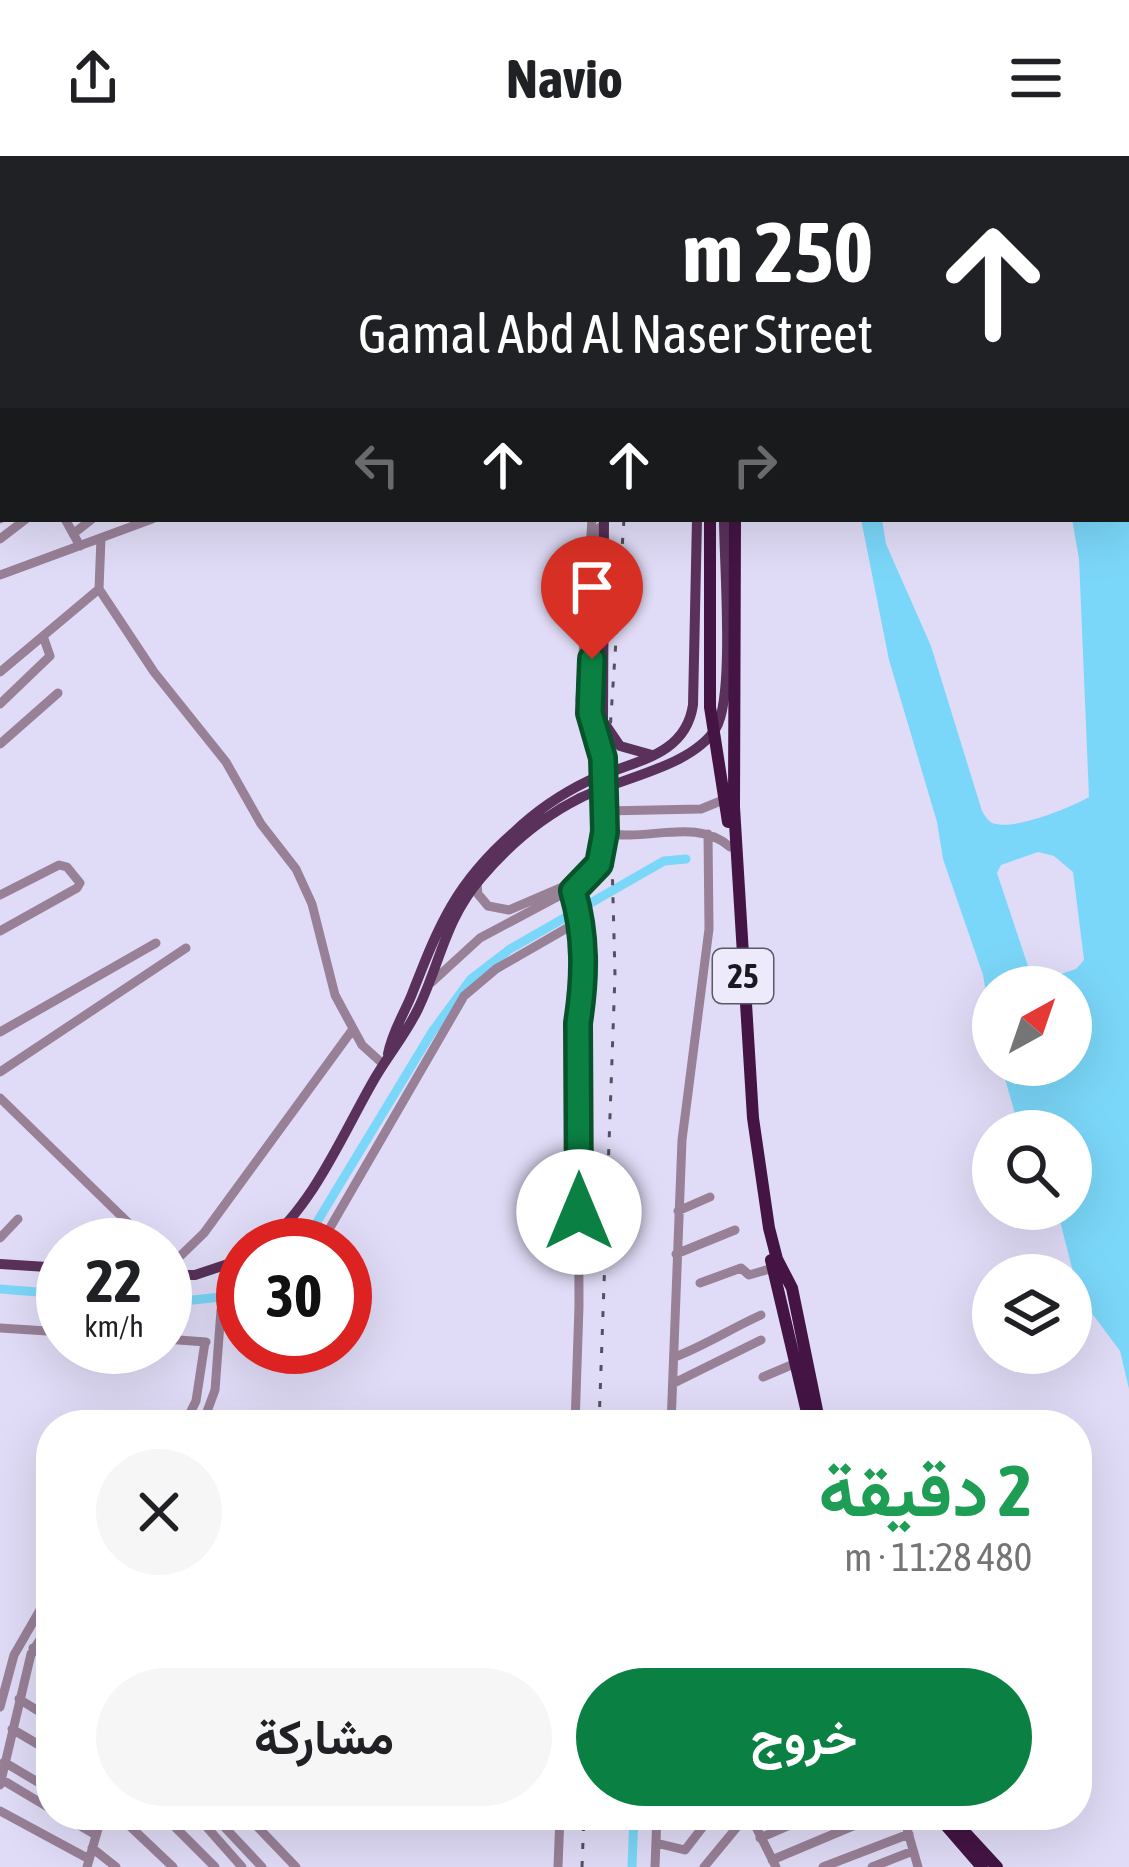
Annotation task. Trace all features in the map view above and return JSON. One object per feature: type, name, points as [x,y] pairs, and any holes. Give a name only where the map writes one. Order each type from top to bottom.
[{"type":"highway","name":"25","points":[[710,522],[710,707],[730,847],[749,1133],[773,1268],[807,1410]]},
{"type":"highway","name":"25","points":[[736,522],[734,807],[753,1118],[766,1214],[777,1258],[791,1288],[817,1410]]},
{"type":"highway","points":[[950,1830],[982,1867]]},
{"type":"highway","points":[[964,1830],[998,1867]]},
{"type":"main road","points":[[599,522],[604,726],[615,742],[632,752],[656,755]]},
{"type":"main road","points":[[291,1218],[385,1060],[448,908],[499,845],[589,780],[670,748],[685,731],[693,705],[697,522]]},
{"type":"main road","points":[[385,1060],[397,1047],[428,986],[447,929],[477,884],[510,848],[553,807],[689,754],[717,727],[724,688],[724,522]]},
{"type":"main road","points":[[0,1264],[36,1266]]},
{"type":"street","points":[[67,522],[80,546]]},
{"type":"street","points":[[73,534],[88,522]]},
{"type":"street","points":[[0,575],[144,522]]},
{"type":"street","points":[[428,986],[480,938],[574,895],[599,864],[605,832],[603,758],[590,713],[599,522]]},
{"type":"street","points":[[477,884],[488,906],[509,910],[577,880],[593,859],[597,778],[580,700],[599,522]]},
{"type":"street","points":[[101,538],[99,589],[154,672],[226,762],[261,824],[296,868],[312,904],[335,995],[362,1045],[385,1060]]},
{"type":"street","points":[[0,672],[99,589]]},
{"type":"street","points":[[0,704],[49,658],[43,636]]},
{"type":"street","points":[[0,745],[58,693]]},
{"type":"street","points":[[605,811],[707,808],[723,800]]},
{"type":"street","points":[[605,832],[708,834],[730,847]]},
{"type":"street","points":[[671,1410],[687,1095],[708,945],[708,834]]},
{"type":"street","points":[[0,895],[59,865],[79,881],[77,888],[0,931]]},
{"type":"street","points":[[574,895],[580,917],[584,993],[578,1023],[575,1410]]},
{"type":"street","points":[[336,1218],[464,996],[580,917]]},
{"type":"street","points":[[0,1032],[156,943]]},
{"type":"street","points":[[0,1072],[186,948]]},
{"type":"street","points":[[192,1245],[353,1029]]},
{"type":"street","points":[[0,1098],[123,1218]]},
{"type":"street","points":[[678,1211],[710,1197]]},
{"type":"street","points":[[0,1238],[18,1219]]},
{"type":"street","points":[[676,1254],[735,1230]]},
{"type":"street","points":[[700,1282],[741,1268],[748,1275],[773,1268]]},
{"type":"street","points":[[676,1357],[761,1315]]},
{"type":"street","points":[[0,1328],[36,1330]]},
{"type":"street","points":[[674,1383],[761,1340]]},
{"type":"street","points":[[192,1341],[216,1343]]},
{"type":"street","points":[[192,1410],[205,1342]]},
{"type":"street","points":[[764,1377],[796,1363]]},
{"type":"street","points":[[208,1410],[216,1374]]},
{"type":"street","points":[[0,1708],[14,1655],[36,1617]]},
{"type":"street","points":[[36,1644],[0,1782],[36,1801]]},
{"type":"street","points":[[33,1648],[36,1651]]},
{"type":"street","points":[[19,1699],[36,1710]]},
{"type":"street","points":[[12,1729],[36,1743]]},
{"type":"street","points":[[4,1762],[36,1781]]},
{"type":"street","points":[[0,1811],[89,1858],[116,1867]]},
{"type":"street","points":[[88,1830],[96,1835]]},
{"type":"street","points":[[89,1858],[97,1830]]},
{"type":"street","points":[[134,1830],[173,1867]]},
{"type":"street","points":[[178,1830],[215,1867]]},
{"type":"street","points":[[209,1830],[242,1867]]},
{"type":"street","points":[[227,1830],[262,1867]]},
{"type":"street","points":[[260,1830],[296,1867]]},
{"type":"street","points":[[558,1867],[559,1830]]},
{"type":"street","points":[[655,1867],[657,1830]]},
{"type":"street","points":[[656,1843],[685,1850],[700,1830]]},
{"type":"street","points":[[704,1867],[735,1830]]},
{"type":"street","points":[[756,1830],[774,1864],[847,1830]]},
{"type":"street","points":[[743,1839],[767,1830]]},
{"type":"street","points":[[908,1830],[918,1867]]},
{"type":"street","points":[[823,1867],[909,1834]]},
{"type":"street","points":[[872,1867],[914,1851]]},
{"type":"water","points":[[862,522],[882,522],[886,544],[931,646],[988,819],[996,824],[1017,823],[1089,797],[1079,559],[1073,522],[1129,522],[1129,1389],[1120,1351],[1092,1313],[1092,1254],[1068,1254],[1062,1230],[1092,1230],[1092,1110],[1014,1110],[1007,1086],[1092,1086],[1092,966],[1079,966],[1084,960],[1073,872],[1054,856],[1038,852],[1001,865],[997,873],[1028,966],[980,966],[943,859],[937,822],[889,660]]},
{"type":"waterway","points":[[319,1218],[432,1032],[471,979],[510,949],[664,861],[686,859]]},
{"type":"waterway","points":[[0,1289],[36,1292]]},
{"type":"waterway","points":[[192,1300],[216,1298]]},
{"type":"waterway","points":[[632,1867],[633,1830]]},
{"type":"railway","points":[[600,1410],[615,975],[609,746],[624,522]]},
{"type":"railway","points":[[582,1867],[583,1830]]},
{"type":"route","points":[[579,1212],[578,1023],[584,993],[582,928],[573,891],[599,864],[605,832],[603,758],[590,713],[592,659]]}]
